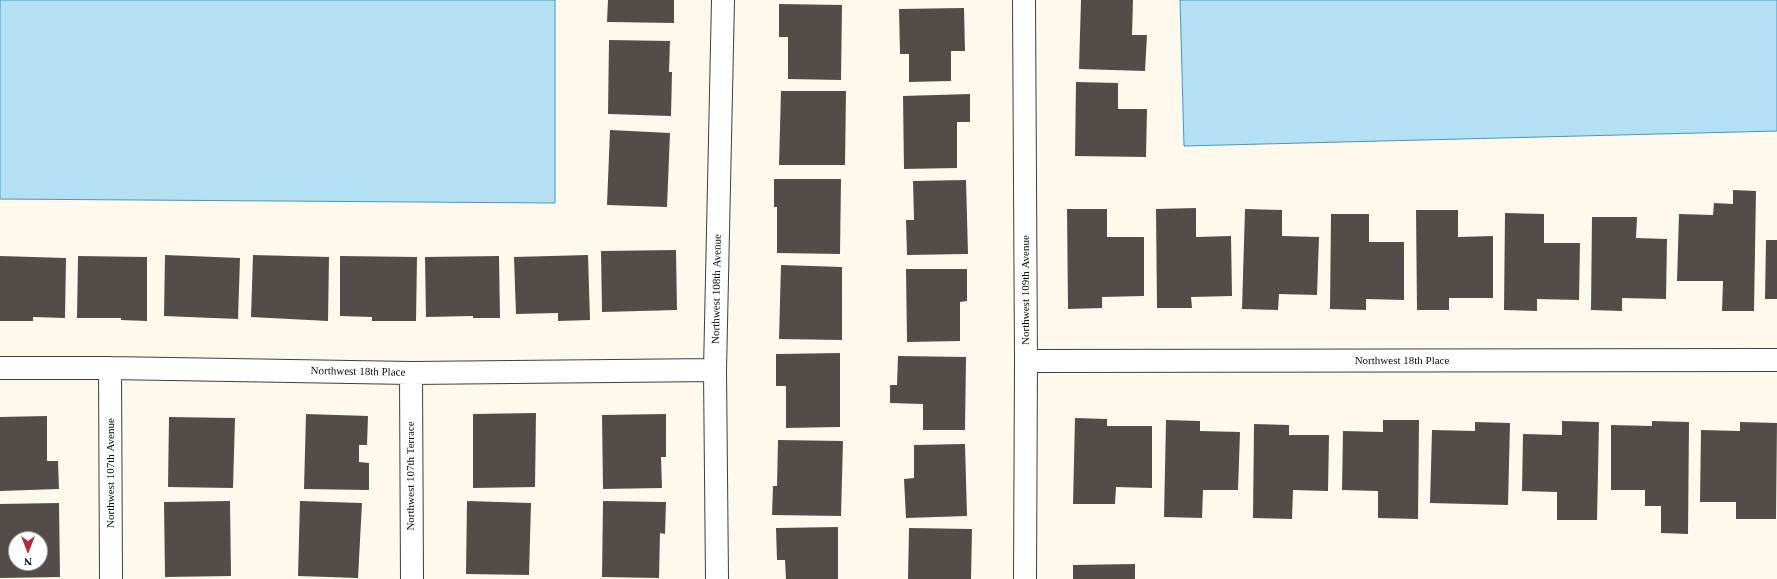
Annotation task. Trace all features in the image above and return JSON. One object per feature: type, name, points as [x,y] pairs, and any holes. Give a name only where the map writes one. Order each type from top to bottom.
[{"type":"street","name":"Northwest 108th Avenue","points":[[717,579],[715,370],[723,0]]},
{"type":"street","name":"Northwest 109th Avenue","points":[[1024,0],[1026,361],[1025,579]]},
{"type":"street","name":"Northwest 18th Place","points":[[1026,361],[1777,360]]},
{"type":"street","name":"Northwest 18th Place","points":[[0,368],[110,368],[411,373],[715,370]]},
{"type":"street","name":"Northwest 107th Avenue","points":[[110,368],[111,579]]},
{"type":"street","name":"Northwest 107th Terrace","points":[[411,373],[412,579]]},
{"type":"water","points":[[0,0],[555,0],[555,203],[0,199]]},
{"type":"water","points":[[1180,0],[1777,0],[1777,131],[1184,146]]},
{"type":"building","points":[[608,0],[674,0],[674,23],[607,22]]},
{"type":"building","points":[[1081,0],[1133,0],[1132,35],[1147,35],[1145,71],[1079,69]]},
{"type":"building","points":[[779,4],[842,5],[841,80],[788,79],[788,37],[779,37]]},
{"type":"building","points":[[964,8],[965,51],[951,51],[951,81],[909,82],[909,54],[900,54],[899,9]]},
{"type":"building","points":[[609,40],[670,41],[669,72],[672,72],[671,116],[608,114]]},
{"type":"building","points":[[1076,82],[1118,83],[1118,109],[1147,109],[1146,157],[1075,156]]},
{"type":"building","points":[[781,91],[846,91],[845,165],[779,165]]},
{"type":"building","points":[[970,94],[970,122],[957,122],[957,168],[904,169],[903,96]]},
{"type":"building","points":[[610,130],[670,133],[667,207],[607,205]]},
{"type":"building","points":[[774,179],[841,179],[840,254],[777,253],[777,207],[774,207]]},
{"type":"building","points":[[966,180],[968,254],[907,255],[906,220],[914,220],[913,181]]},
{"type":"building","points":[[1733,190],[1756,191],[1754,311],[1722,311],[1723,281],[1677,281],[1679,214],[1713,215],[1714,203],[1733,204]]},
{"type":"building","points":[[1196,208],[1196,237],[1231,236],[1232,296],[1191,297],[1192,308],[1157,308],[1156,209]]},
{"type":"building","points":[[1067,209],[1107,209],[1107,237],[1144,237],[1144,296],[1102,297],[1102,308],[1068,309]]},
{"type":"building","points":[[1245,209],[1282,210],[1282,236],[1319,237],[1317,295],[1279,294],[1278,310],[1242,309]]},
{"type":"building","points":[[1416,210],[1458,210],[1458,237],[1493,236],[1493,298],[1449,298],[1449,310],[1417,310]]},
{"type":"building","points":[[1505,213],[1544,214],[1544,243],[1580,243],[1579,300],[1537,299],[1537,311],[1504,310]]},
{"type":"building","points":[[1331,214],[1369,214],[1369,242],[1404,242],[1404,300],[1366,299],[1366,310],[1330,309]]},
{"type":"building","points":[[1592,217],[1637,217],[1636,238],[1667,239],[1666,299],[1622,298],[1622,311],[1591,310]]},
{"type":"building","points":[[1766,240],[1777,240],[1777,299],[1765,299]]},
{"type":"building","points":[[676,250],[677,310],[602,312],[601,251]]},
{"type":"building","points":[[165,255],[240,258],[238,319],[164,316]]},
{"type":"building","points":[[253,255],[329,257],[328,321],[251,317]]},
{"type":"building","points":[[588,255],[590,320],[558,321],[558,313],[516,314],[514,257]]},
{"type":"building","points":[[0,256],[66,258],[65,318],[33,317],[33,321],[0,321]]},
{"type":"building","points":[[78,256],[147,257],[147,321],[121,320],[121,318],[77,318]]},
{"type":"building","points":[[340,256],[417,257],[416,321],[372,321],[372,317],[340,316]]},
{"type":"building","points":[[499,256],[500,318],[473,318],[473,316],[426,317],[425,257]]},
{"type":"building","points":[[781,265],[842,267],[842,340],[779,339]]},
{"type":"building","points":[[906,269],[967,269],[967,301],[960,302],[960,341],[907,342]]},
{"type":"building","points":[[840,353],[840,427],[786,428],[786,386],[776,386],[776,354]]},
{"type":"building","points":[[898,356],[966,357],[965,430],[923,430],[923,404],[890,403],[890,385],[897,385]]},
{"type":"building","points":[[536,413],[535,487],[473,488],[473,414]]},
{"type":"building","points":[[306,414],[368,416],[367,445],[359,445],[359,462],[369,463],[369,490],[304,489]]},
{"type":"building","points":[[666,414],[666,457],[661,457],[662,488],[603,489],[602,415]]},
{"type":"building","points":[[47,416],[47,461],[58,461],[59,489],[0,491],[0,417]]},
{"type":"building","points":[[169,417],[235,418],[233,488],[168,487]]},
{"type":"building","points":[[1075,418],[1107,419],[1107,426],[1152,426],[1152,488],[1116,487],[1115,504],[1073,504]]},
{"type":"building","points":[[1166,420],[1200,421],[1200,431],[1240,432],[1238,490],[1203,490],[1202,518],[1164,517]]},
{"type":"building","points":[[1383,420],[1419,420],[1418,519],[1378,518],[1378,491],[1342,490],[1343,431],[1383,432]]},
{"type":"building","points":[[1562,421],[1599,422],[1597,520],[1557,520],[1557,492],[1522,491],[1523,434],[1562,435]]},
{"type":"building","points":[[1652,421],[1689,422],[1688,534],[1661,533],[1661,506],[1645,506],[1645,490],[1611,490],[1611,425],[1652,426]]},
{"type":"building","points":[[1475,422],[1510,423],[1508,505],[1430,503],[1432,430],[1475,431]]},
{"type":"building","points":[[1740,422],[1777,423],[1776,519],[1736,519],[1736,502],[1700,502],[1701,430],[1740,431]]},
{"type":"building","points":[[1254,424],[1289,425],[1289,435],[1329,435],[1328,491],[1293,490],[1292,519],[1253,518]]},
{"type":"building","points":[[778,440],[843,441],[841,516],[772,515],[773,486],[777,486]]},
{"type":"building","points":[[965,444],[967,516],[906,518],[904,479],[914,478],[914,445]]},
{"type":"building","points":[[230,501],[231,576],[165,577],[164,502]]},
{"type":"building","points":[[300,501],[362,503],[358,578],[298,576]]},
{"type":"building","points":[[467,501],[531,503],[529,575],[466,574]]},
{"type":"building","points":[[603,501],[666,502],[665,534],[660,533],[659,578],[602,577]]},
{"type":"building","points":[[59,503],[60,577],[0,578],[0,504]]},
{"type":"building","points":[[838,527],[838,579],[786,579],[785,560],[777,560],[776,528]]},
{"type":"building","points":[[909,528],[972,529],[971,579],[908,579]]},
{"type":"building","points":[[1135,564],[1135,579],[1073,579],[1073,565]]}]
